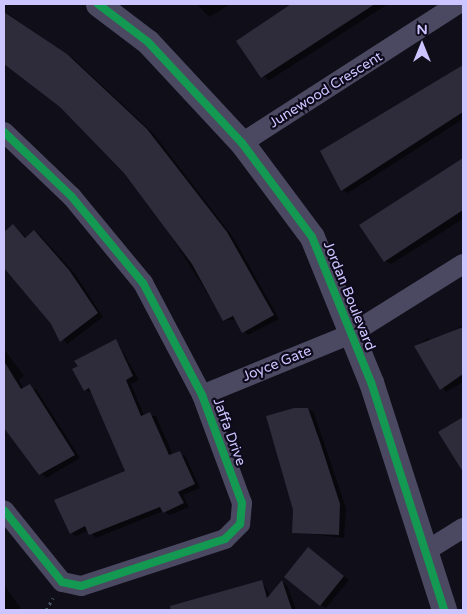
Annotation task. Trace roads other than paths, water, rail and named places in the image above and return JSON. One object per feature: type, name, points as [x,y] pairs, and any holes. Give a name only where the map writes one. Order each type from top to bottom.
[{"type":"street","name":"Jordan Boulevard","points":[[98,4],[148,42],[242,143],[312,237],[351,334],[426,551],[444,610]]},
{"type":"street","name":"Junewood Crescent","points":[[242,143],[458,4]]},
{"type":"street","name":"Jaffa Drive","points":[[4,132],[72,196],[143,283],[202,395],[242,503],[240,524],[225,539],[81,586],[62,582],[4,510]]},
{"type":"street","points":[[351,334],[463,264]]},
{"type":"street","name":"Joyce Gate","points":[[202,395],[351,334]]},
{"type":"street","points":[[426,551],[463,528]]}]
